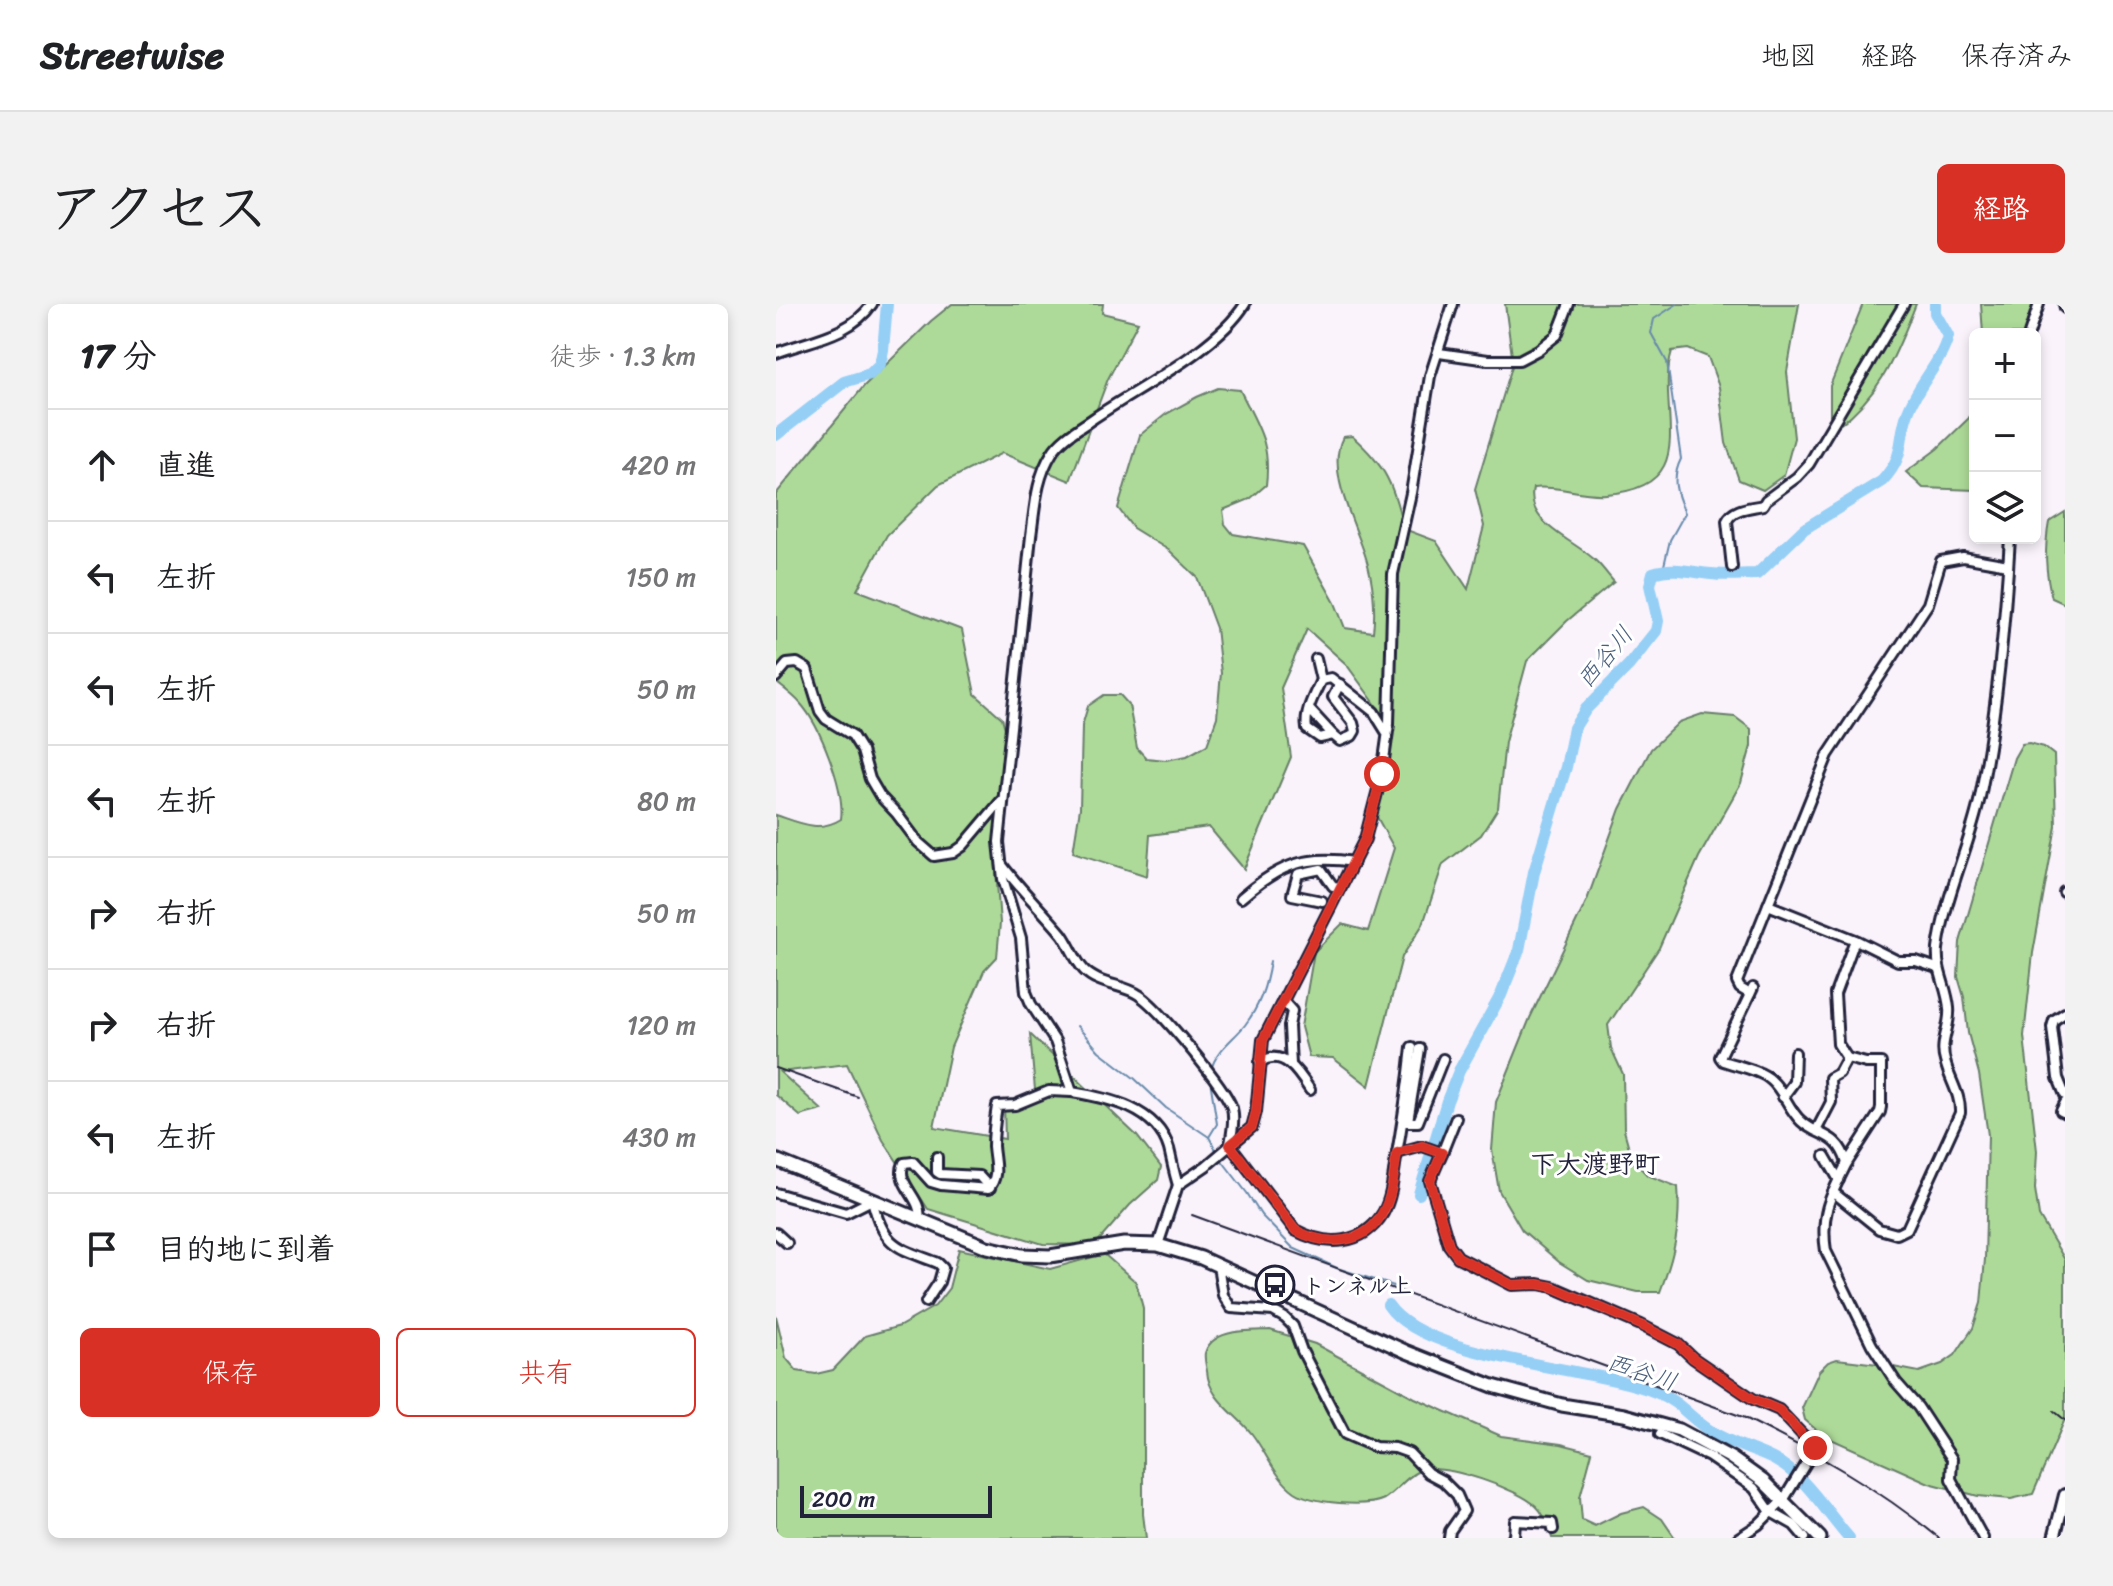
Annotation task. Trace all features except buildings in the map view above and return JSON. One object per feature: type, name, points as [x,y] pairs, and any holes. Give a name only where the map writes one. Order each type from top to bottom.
[{"type":"highway","points":[[776,1160],[987,1247],[1022,1255],[1050,1256],[1124,1244],[1158,1245],[1218,1266],[1407,1352],[1493,1386],[1562,1405],[1624,1415],[1679,1430],[1731,1458],[1784,1499],[1820,1538]]},
{"type":"main road","points":[[2054,1538],[2065,1495]]},
{"type":"street","points":[[776,353],[833,336],[872,304]]},
{"type":"street","points":[[1072,1092],[1055,1041],[1026,992],[1021,938],[1003,879],[999,842],[1037,491],[1053,451],[1071,434],[1206,344],[1231,324],[1245,304]]},
{"type":"street","points":[[1178,1185],[1252,1127],[1263,1040],[1365,839],[1382,774],[1391,702],[1393,574],[1411,493],[1430,376],[1453,304]]},
{"type":"street","points":[[1439,353],[1488,360],[1519,360],[1557,335],[1569,304]]},
{"type":"street","points":[[1732,567],[1729,516],[1763,505],[1809,464],[1904,304]]},
{"type":"street","points":[[2031,328],[2039,304]]},
{"type":"street","points":[[1833,1192],[1879,1229],[1897,1234],[1907,1229],[1960,1113],[1961,1102],[1944,1060],[1942,1040],[1949,1006],[1937,968],[1945,913],[1980,797],[2003,639],[2010,544]]},
{"type":"street","points":[[1847,1163],[1837,1143],[1817,1129],[1803,1124],[1770,1078],[1723,1061],[1720,1057],[1752,991],[1740,988],[1737,982],[1828,755],[1928,604],[1941,561],[1963,557],[2008,565]]},
{"type":"street","points":[[1316,659],[1321,680],[1306,713],[1307,729],[1320,738],[1333,735]]},
{"type":"street","points":[[776,677],[787,664],[797,663],[807,669],[820,711],[826,719],[852,735],[862,751],[870,779],[880,796],[926,852],[934,856],[953,853],[963,846],[1002,800]]},
{"type":"street","points":[[1321,680],[1331,678],[1340,684],[1374,712],[1387,733]]},
{"type":"street","points":[[1306,713],[1340,741],[1345,740],[1355,731],[1353,723],[1333,697],[1340,684]]},
{"type":"street","points":[[1241,898],[1267,876],[1305,861],[1354,862]]},
{"type":"street","points":[[1001,864],[1063,935],[1084,970],[1095,978],[1139,995],[1202,1063],[1232,1108],[1230,1145],[1295,1230],[1310,1238],[1344,1241],[1359,1236],[1373,1226],[1384,1211],[1406,1122],[1416,1048]]},
{"type":"street","points":[[1322,901],[1292,895],[1298,874],[1321,869],[1333,886],[1341,887]]},
{"type":"street","points":[[1768,905],[1898,961],[1916,961],[1937,968]]},
{"type":"street","points":[[1855,940],[1835,994],[1838,1044],[1847,1058],[1881,1063],[1881,1107],[1828,1199],[1824,1238],[1836,1274],[1872,1345],[1952,1459],[1951,1479],[1983,1538]]},
{"type":"street","points":[[1283,1001],[1292,1011],[1289,1026],[1291,1065]]},
{"type":"street","points":[[2065,1013],[2054,1020],[2052,1027],[2058,1078],[2065,1095]]},
{"type":"street","points":[[1783,1097],[1794,1082],[1795,1053]]},
{"type":"street","points":[[1260,1062],[1275,1056],[1291,1065],[1310,1090]]},
{"type":"street","points":[[1817,1129],[1831,1102],[1830,1078],[1839,1073],[1847,1058]]},
{"type":"street","points":[[1406,1122],[1418,1122],[1443,1059]]},
{"type":"street","points":[[990,1188],[997,1168],[993,1146],[997,1106],[1015,1105],[1049,1091],[1109,1098],[1132,1108],[1151,1122],[1168,1146],[1178,1185],[1158,1245]]},
{"type":"street","points":[[2065,1103],[2061,1111],[2065,1113]]},
{"type":"street","points":[[1456,1118],[1430,1181],[1442,1228],[1458,1257],[1512,1285],[1553,1287],[1678,1344],[1693,1358],[1753,1399],[1779,1410],[1815,1448],[1784,1499],[1758,1525],[1738,1538]]},
{"type":"street","points":[[1397,1153],[1422,1146],[1440,1152]]},
{"type":"street","points":[[1825,1156],[1839,1180]]},
{"type":"street","points":[[937,1157],[937,1172],[940,1174],[979,1176],[990,1188]]},
{"type":"street","points":[[919,1219],[919,1205],[913,1199],[901,1171],[904,1163],[913,1162],[931,1182],[941,1185],[990,1188]]},
{"type":"street","points":[[776,1193],[846,1213],[872,1200],[877,1219],[890,1242],[943,1268],[939,1282],[926,1302]]},
{"type":"street","points":[[776,1233],[787,1243]]},
{"type":"street","points":[[1218,1266],[1223,1295],[1231,1308],[1273,1311],[1293,1326],[1302,1351],[1345,1434],[1375,1447],[1395,1448],[1409,1453],[1428,1473],[1443,1481],[1457,1495],[1464,1511],[1450,1531],[1449,1538]]},
{"type":"street","points":[[1660,1434],[1709,1457],[1733,1473],[1761,1495],[1771,1512],[1794,1525],[1805,1538]]},
{"type":"street","points":[[1512,1538],[1515,1521],[1553,1523]]},
{"type":"green space","points":[[952,304],[1103,304],[1102,313],[1138,322],[1108,379],[1070,481],[1002,453],[938,485],[887,535],[857,590],[962,630],[975,694],[1002,718],[1011,749],[995,857],[1000,923],[997,957],[984,971],[951,1047],[934,1127],[1005,1139],[1004,1106],[1035,1090],[1030,1034],[1137,1136],[1161,1167],[1158,1180],[1130,1205],[1095,1245],[1043,1244],[928,1209],[883,1140],[847,1064],[780,1072],[822,1110],[800,1116],[776,1095],[776,815],[809,825],[825,825],[841,819],[841,806],[830,758],[815,726],[800,703],[776,682],[776,494],[864,386]]},
{"type":"green space","points":[[1505,304],[1799,304],[1787,372],[1794,438],[1784,475],[1763,490],[1739,480],[1726,443],[1719,387],[1708,357],[1688,349],[1672,351],[1668,374],[1670,442],[1666,461],[1656,477],[1637,488],[1606,494],[1533,488],[1533,501],[1544,522],[1588,554],[1614,582],[1567,621],[1527,661],[1505,742],[1498,808],[1481,835],[1443,864],[1423,924],[1402,957],[1369,1086],[1333,1058],[1309,1057],[1301,1027],[1314,952],[1342,924],[1368,931],[1394,848],[1372,808],[1384,716],[1346,664],[1307,629],[1281,688],[1291,757],[1244,869],[1209,827],[1150,835],[1147,876],[1073,852],[1080,808],[1082,726],[1088,706],[1104,695],[1120,695],[1129,705],[1137,748],[1146,758],[1166,760],[1187,756],[1207,745],[1217,717],[1221,673],[1216,628],[1197,577],[1170,551],[1133,528],[1118,508],[1140,435],[1166,414],[1197,397],[1218,388],[1240,390],[1262,435],[1267,470],[1266,485],[1250,499],[1223,510],[1225,524],[1233,534],[1303,546],[1335,603],[1345,628],[1373,632],[1374,604],[1370,576],[1344,498],[1338,465],[1338,451],[1343,437],[1352,436],[1374,458],[1387,478],[1404,529],[1436,541],[1468,589],[1484,526],[1475,489],[1513,363]]},
{"type":"green space","points":[[1863,304],[1916,304],[1886,372],[1866,401],[1837,427],[1830,419],[1830,386]]},
{"type":"green space","points":[[1981,304],[2042,304],[2035,328],[1983,328]]},
{"type":"green space","points":[[1969,418],[1969,490],[1923,488],[1906,472],[1937,449]]},
{"type":"green space","points":[[2065,512],[2065,604],[2052,598],[2046,551],[2049,522]]},
{"type":"green space","points":[[1702,714],[1735,717],[1751,729],[1751,746],[1741,783],[1699,857],[1659,948],[1608,1025],[1611,1048],[1623,1074],[1624,1130],[1632,1159],[1647,1175],[1678,1187],[1675,1241],[1660,1292],[1638,1292],[1588,1280],[1559,1262],[1522,1230],[1499,1191],[1492,1150],[1496,1102],[1530,1018],[1587,900],[1620,809],[1651,749],[1679,722]]},
{"type":"green space","points":[[2022,744],[2044,747],[2054,755],[2056,826],[2033,953],[2024,1036],[2037,1151],[2035,1189],[2039,1216],[2065,1260],[2065,1419],[2033,1494],[2011,1499],[1978,1496],[1929,1483],[1822,1435],[1805,1420],[1802,1408],[1819,1371],[1828,1362],[1837,1359],[1919,1372],[1942,1364],[1955,1355],[1973,1328],[1981,1303],[1985,1259],[1988,1135],[1979,1074],[1958,977],[1960,942],[2014,758]]},
{"type":"green space","points":[[959,1249],[1050,1269],[1104,1254],[1136,1282],[1143,1308],[1143,1514],[1146,1538],[776,1538],[776,1316],[786,1358],[797,1371],[816,1374],[833,1370],[865,1336],[900,1326],[935,1306],[949,1288]]},
{"type":"green space","points":[[1270,1330],[1315,1344],[1415,1398],[1501,1436],[1561,1444],[1592,1452],[1580,1497],[1582,1520],[1595,1526],[1621,1513],[1644,1507],[1662,1519],[1675,1538],[1552,1538],[1541,1512],[1527,1499],[1482,1479],[1433,1469],[1417,1472],[1376,1502],[1352,1504],[1326,1501],[1295,1492],[1276,1472],[1252,1434],[1218,1398],[1209,1381],[1205,1362],[1209,1345],[1223,1335]]},
{"type":"waterway","points":[[776,435],[844,382],[870,374],[880,364],[887,304]]},
{"type":"waterway","points":[[1663,570],[1670,540],[1685,513],[1676,486],[1681,459],[1667,362],[1651,333],[1654,319],[1677,304]]},
{"type":"waterway","name":"西谷川","points":[[1419,1194],[1459,1071],[1501,995],[1519,950],[1534,872],[1566,767],[1574,728],[1586,709],[1629,665],[1656,631],[1658,621],[1650,585],[1653,573],[1675,570],[1717,575],[1757,574],[1804,529],[1882,481],[1895,463],[1912,402],[1940,356],[1948,336],[1935,313],[1935,304]]},
{"type":"waterway","points":[[1211,1070],[1221,1051],[1254,1010],[1270,961]]},
{"type":"waterway","points":[[1077,1026],[1099,1051],[1166,1108],[1209,1137],[1217,1152]]},
{"type":"waterway","points":[[1209,1137],[1217,1124],[1210,1080]]},
{"type":"waterway","points":[[1220,1158],[1261,1215],[1293,1248],[1337,1268],[1394,1286]]},
{"type":"waterway","name":"西谷川","points":[[1388,1305],[1408,1324],[1437,1339],[1513,1360],[1630,1384],[1666,1397],[1712,1432],[1785,1466],[1805,1484],[1849,1538]]},
{"type":"railway","points":[[776,1068],[858,1097]]},
{"type":"railway","points":[[1192,1215],[1743,1417],[1844,1472],[1892,1502],[1939,1538]]},
{"type":"railway","points":[[2054,1411],[2065,1420]]},
{"type":"place","name":"トンネル上","points":[[1275,1285]]},
{"type":"district","name":"下大渡野町","points":[[1595,1164]]},
{"type":"route","points":[[1382,774],[1365,839],[1263,1040],[1252,1127],[1230,1145],[1295,1230],[1310,1238],[1327,1241],[1344,1241],[1359,1236],[1373,1226],[1384,1211],[1391,1191],[1397,1153],[1422,1146],[1442,1153],[1430,1181],[1442,1228],[1458,1257],[1512,1285],[1553,1287],[1678,1344],[1693,1358],[1753,1399],[1779,1410],[1815,1448]]}]
